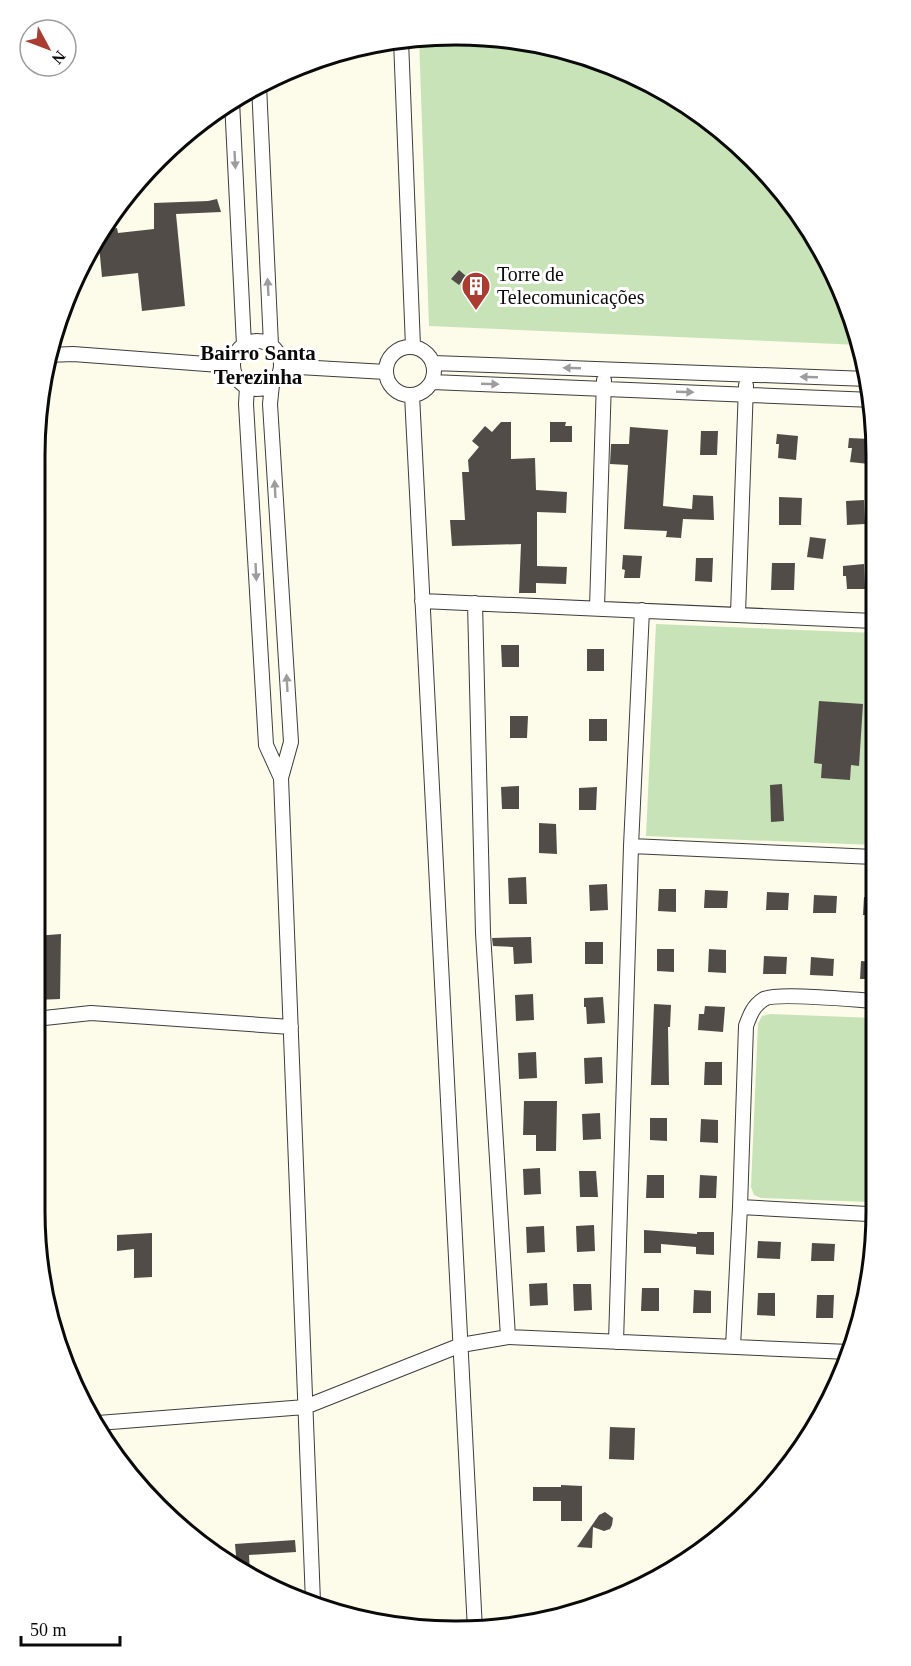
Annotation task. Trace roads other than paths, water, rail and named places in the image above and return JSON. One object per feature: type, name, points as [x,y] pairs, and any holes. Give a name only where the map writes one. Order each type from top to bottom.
[{"type":"street","points":[[400,49],[413,347]]},
{"type":"street","points":[[259,95],[271,345],[280,358],[281,366],[272,384],[260,389],[247,387],[237,379],[233,366],[236,354],[244,345],[258,341],[271,345]]},
{"type":"street","points":[[232,111],[244,345]]},
{"type":"street","points":[[406,347],[426,352],[433,363],[434,376],[424,391],[412,395],[397,391],[388,380],[387,365],[394,353],[406,347]]},
{"type":"street","points":[[58,355],[233,366]]},
{"type":"street","points":[[433,363],[859,379]]},
{"type":"street","points":[[281,366],[386,372]]},
{"type":"street","points":[[597,608],[605,369]]},
{"type":"street","points":[[738,614],[747,375]]},
{"type":"street","points":[[432,382],[862,399]]},
{"type":"street","points":[[272,384],[270,404],[291,742],[281,778],[313,1595]]},
{"type":"street","points":[[247,387],[246,404],[266,745],[281,778]]},
{"type":"street","points":[[412,395],[475,1620]]},
{"type":"street","points":[[422,601],[866,621]]},
{"type":"street","points":[[475,603],[483,933],[508,1337]]},
{"type":"street","points":[[616,1342],[631,846],[642,610]]},
{"type":"street","points":[[266,745],[291,742]]},
{"type":"street","points":[[631,846],[866,857]]},
{"type":"street","points":[[733,1347],[746,1026],[753,1008],[765,998],[783,996],[866,1001]]},
{"type":"street","points":[[45,1018],[92,1013],[291,1027]]},
{"type":"street","points":[[740,1207],[866,1214]]},
{"type":"street","points":[[104,1423],[305,1407],[461,1345],[508,1337],[841,1352]]},
{"type":"place","name":"Torre de Telecomunicações","points":[[476,312]]},
{"type":"district","name":"Bairro Santa Terezinha","points":[[258,365]]}]
